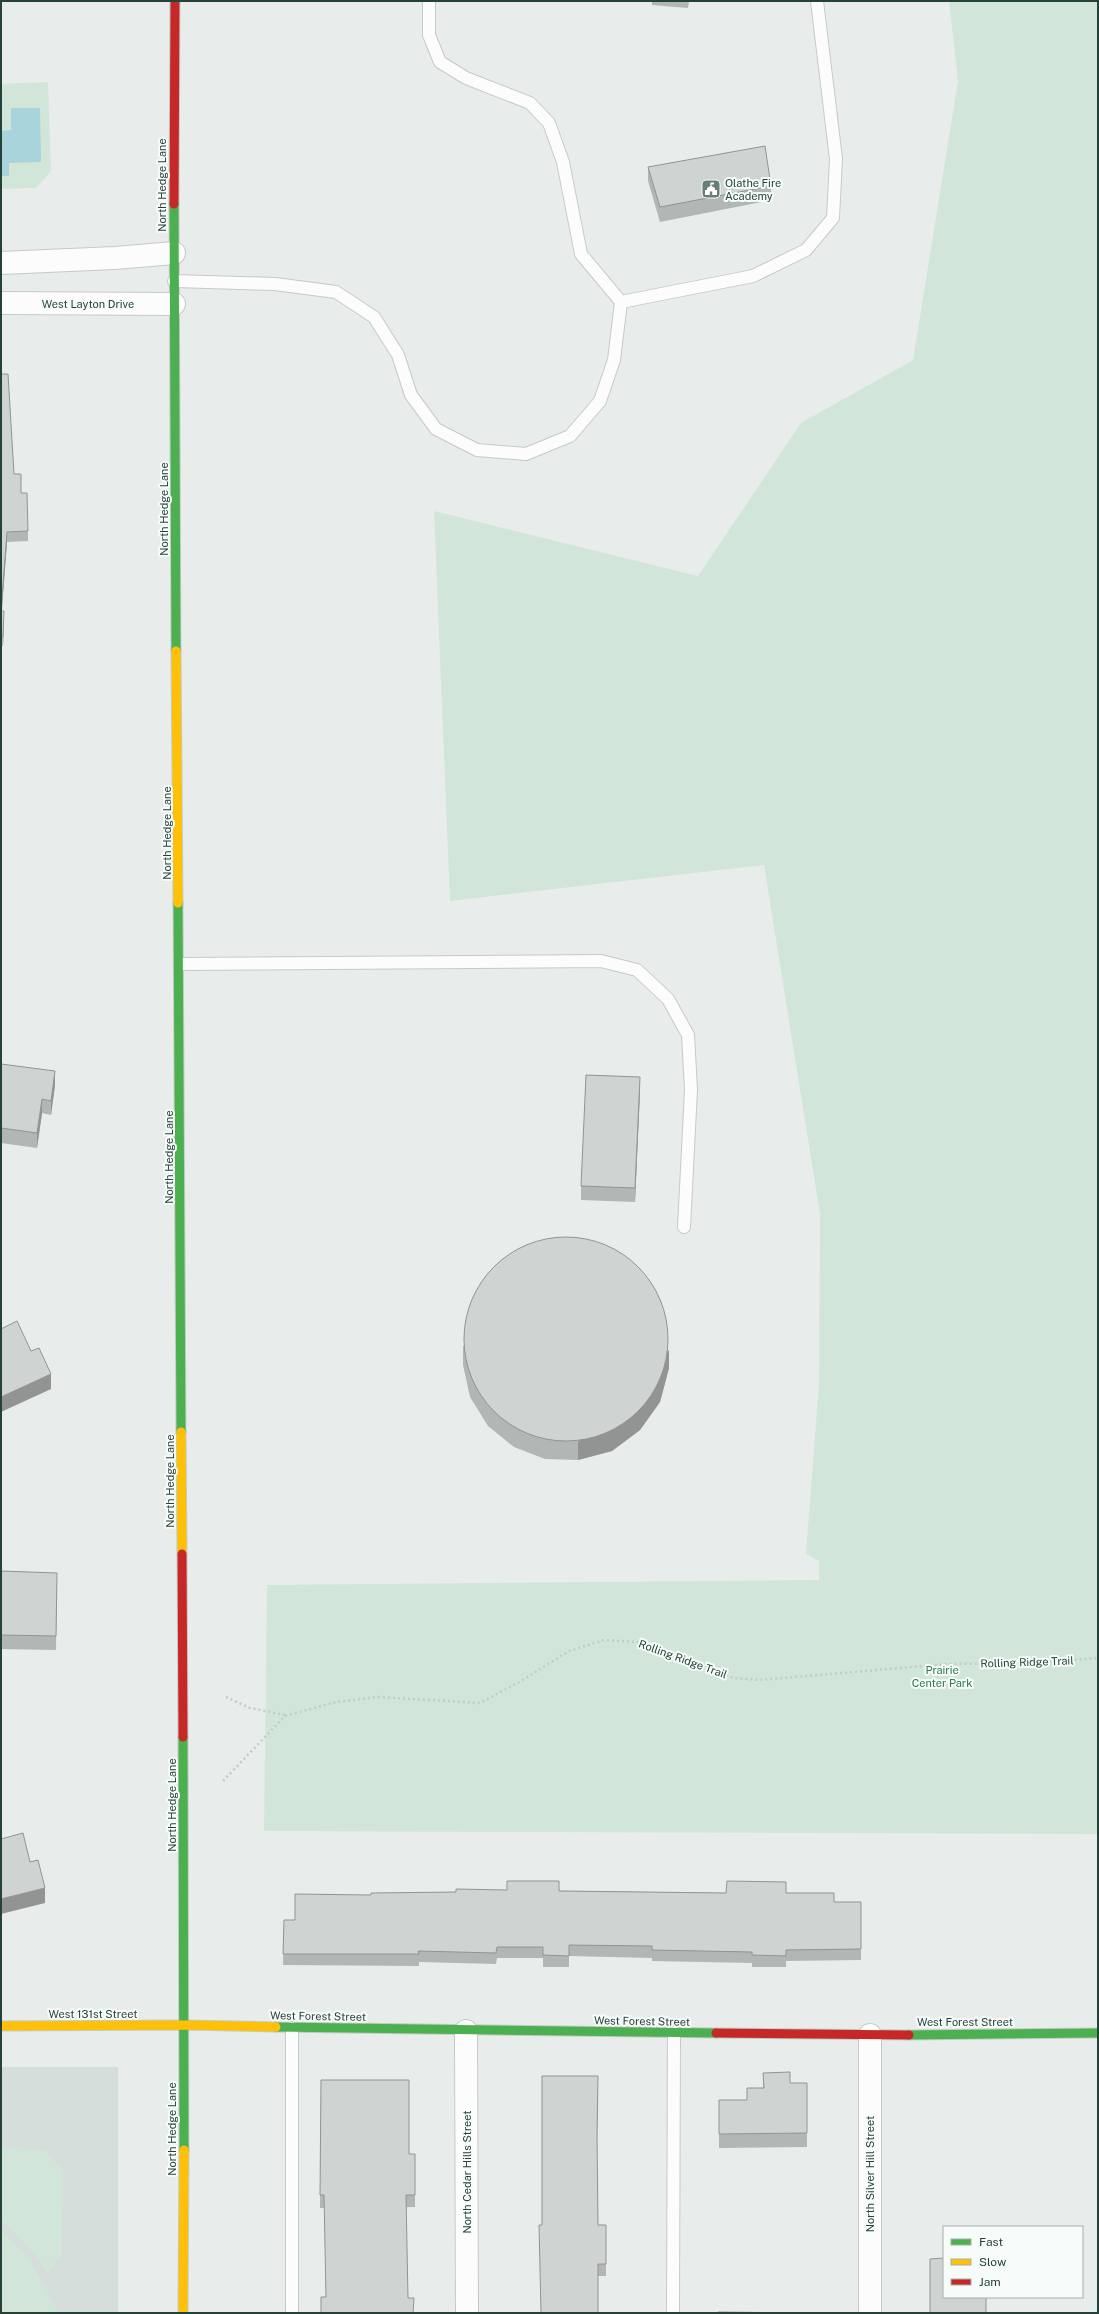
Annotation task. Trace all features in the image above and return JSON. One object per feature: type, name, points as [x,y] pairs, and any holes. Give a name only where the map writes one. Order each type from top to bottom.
[{"type":"street","name":"North Hedge Lane","points":[[175,1],[174,304],[180,964],[185,2025],[183,2313]]},
{"type":"street","points":[[1,263],[115,258],[174,253]]},
{"type":"street","name":"West Layton Drive","points":[[1,303],[174,304]]},
{"type":"street","name":"West 131st Street","points":[[1,2026],[185,2025]]},
{"type":"street","name":"West Forest Street","points":[[185,2025],[466,2031],[870,2035],[1098,2033]]},
{"type":"street","name":"North Cedar Hills Street","points":[[466,2031],[467,2313]]},
{"type":"street","name":"North Silver Hill Street","points":[[870,2035],[870,2313]]},
{"type":"lane","points":[[174,281],[275,284],[336,292],[374,317],[398,355],[411,395],[436,429],[477,450],[526,454],[570,436],[600,401],[614,360],[622,302],[581,254],[562,162],[548,123],[530,103],[466,78],[440,62],[429,35],[429,1]]},
{"type":"lane","points":[[622,302],[753,276],[806,250],[833,218],[836,159],[817,1]]},
{"type":"lane","points":[[180,964],[601,961],[637,970],[668,999],[688,1035],[691,1090],[684,1227]]},
{"type":"lane","points":[[292,2028],[292,2313]]},
{"type":"lane","points":[[673,2313],[674,2033]]},
{"type":"path","name":"Rolling Ridge Trail","points":[[226,1697],[250,1708],[285,1716],[336,1702],[378,1697],[480,1702],[521,1681],[569,1651],[604,1640],[638,1642],[734,1678],[760,1680],[946,1664],[1036,1663],[1098,1658]]},
{"type":"path","points":[[223,1781],[285,1716]]},
{"type":"shaded area","points":[[1,2067],[118,2067],[118,2313],[1,2313]]},
{"type":"green space","name":"Prairie Center Park","points":[[949,1],[1098,1],[1098,1834],[264,1831],[267,1585],[819,1580],[819,1561],[806,1554],[819,1384],[820,1214],[764,865],[450,901],[434,511],[698,576],[801,423],[913,360],[958,81]]},
{"type":"green space","points":[[48,82],[51,171],[36,188],[1,189],[1,84]]},
{"type":"green space","points":[[1,2148],[45,2150],[62,2170],[61,2255],[48,2274],[27,2245],[1,2221]]},
{"type":"green space","points":[[1,2231],[29,2259],[59,2313],[1,2313]]},
{"type":"water","points":[[11,108],[40,108],[41,162],[9,163],[9,176],[1,176],[1,131],[11,130]]},
{"type":"building","points":[[765,146],[771,186],[660,207],[648,167]]},
{"type":"building","points":[[1,374],[8,374],[14,474],[21,474],[21,493],[27,493],[28,531],[7,532],[1,609]]},
{"type":"building","points":[[1,611],[4,611],[3,636],[1,636]]},
{"type":"building","points":[[1,1064],[55,1071],[51,1101],[42,1099],[37,1133],[1,1128]]},
{"type":"building","points":[[586,1075],[640,1077],[635,1188],[581,1186]]},
{"type":"building","points":[[556,1237],[576,1237],[605,1244],[631,1260],[645,1274],[661,1300],[668,1329],[668,1349],[661,1378],[645,1404],[631,1418],[605,1434],[596,1437],[576,1441],[556,1441],[527,1434],[501,1418],[487,1404],[471,1378],[468,1369],[464,1349],[464,1329],[471,1300],[487,1274],[501,1260],[527,1244],[536,1241]]},
{"type":"building","points":[[17,1321],[31,1351],[39,1348],[51,1374],[1,1397],[1,1329]]},
{"type":"building","points":[[1,1571],[57,1573],[56,1636],[1,1635]]},
{"type":"building","points":[[23,1833],[30,1862],[38,1860],[45,1888],[1,1899],[1,1839]]},
{"type":"building","points":[[507,1881],[559,1881],[559,1891],[726,1893],[727,1881],[786,1882],[786,1893],[834,1893],[834,1902],[861,1902],[861,1949],[786,1950],[786,1956],[752,1955],[752,1952],[652,1950],[652,1946],[569,1945],[569,1956],[543,1955],[543,1947],[497,1947],[496,1953],[418,1951],[419,1954],[283,1954],[284,1920],[295,1920],[295,1894],[371,1895],[371,1893],[456,1892],[456,1889],[507,1890]]},
{"type":"building","points":[[790,2072],[790,2083],[807,2083],[807,2133],[719,2134],[719,2100],[747,2100],[747,2088],[764,2088],[763,2073]]},
{"type":"building","points":[[542,2076],[598,2076],[598,2225],[606,2225],[606,2264],[598,2264],[598,2313],[541,2313],[539,2225],[542,2225]]},
{"type":"building","points":[[321,2080],[409,2080],[409,2154],[415,2154],[415,2195],[406,2195],[408,2298],[414,2298],[413,2313],[321,2313],[321,2297],[326,2297],[324,2195],[320,2195]]},
{"type":"building","points":[[943,2258],[943,2298],[986,2298],[986,2313],[930,2313],[930,2259]]},
{"type":"building","points":[[718,2312],[807,2313],[718,2313]]},
{"type":"traffic: fast","points":[[174,204],[176,651]]},
{"type":"traffic: fast","points":[[178,903],[181,1432]]},
{"type":"traffic: fast","points":[[183,1737],[184,2150]]},
{"type":"traffic: fast","points":[[276,2027],[716,2033]]},
{"type":"traffic: fast","points":[[909,2035],[1098,2033]]},
{"type":"traffic: slow","points":[[176,651],[178,903]]},
{"type":"traffic: slow","points":[[181,1432],[182,1554]]},
{"type":"traffic: slow","points":[[1,2026],[185,2025],[276,2027]]},
{"type":"traffic: slow","points":[[183,2313],[184,2150]]},
{"type":"traffic: jam","points":[[174,204],[175,1]]},
{"type":"traffic: jam","points":[[182,1554],[183,1737]]},
{"type":"traffic: jam","points":[[716,2033],[909,2035]]},
{"type":"place","name":"Olathe Fire Academy","points":[[711,189]]}]
